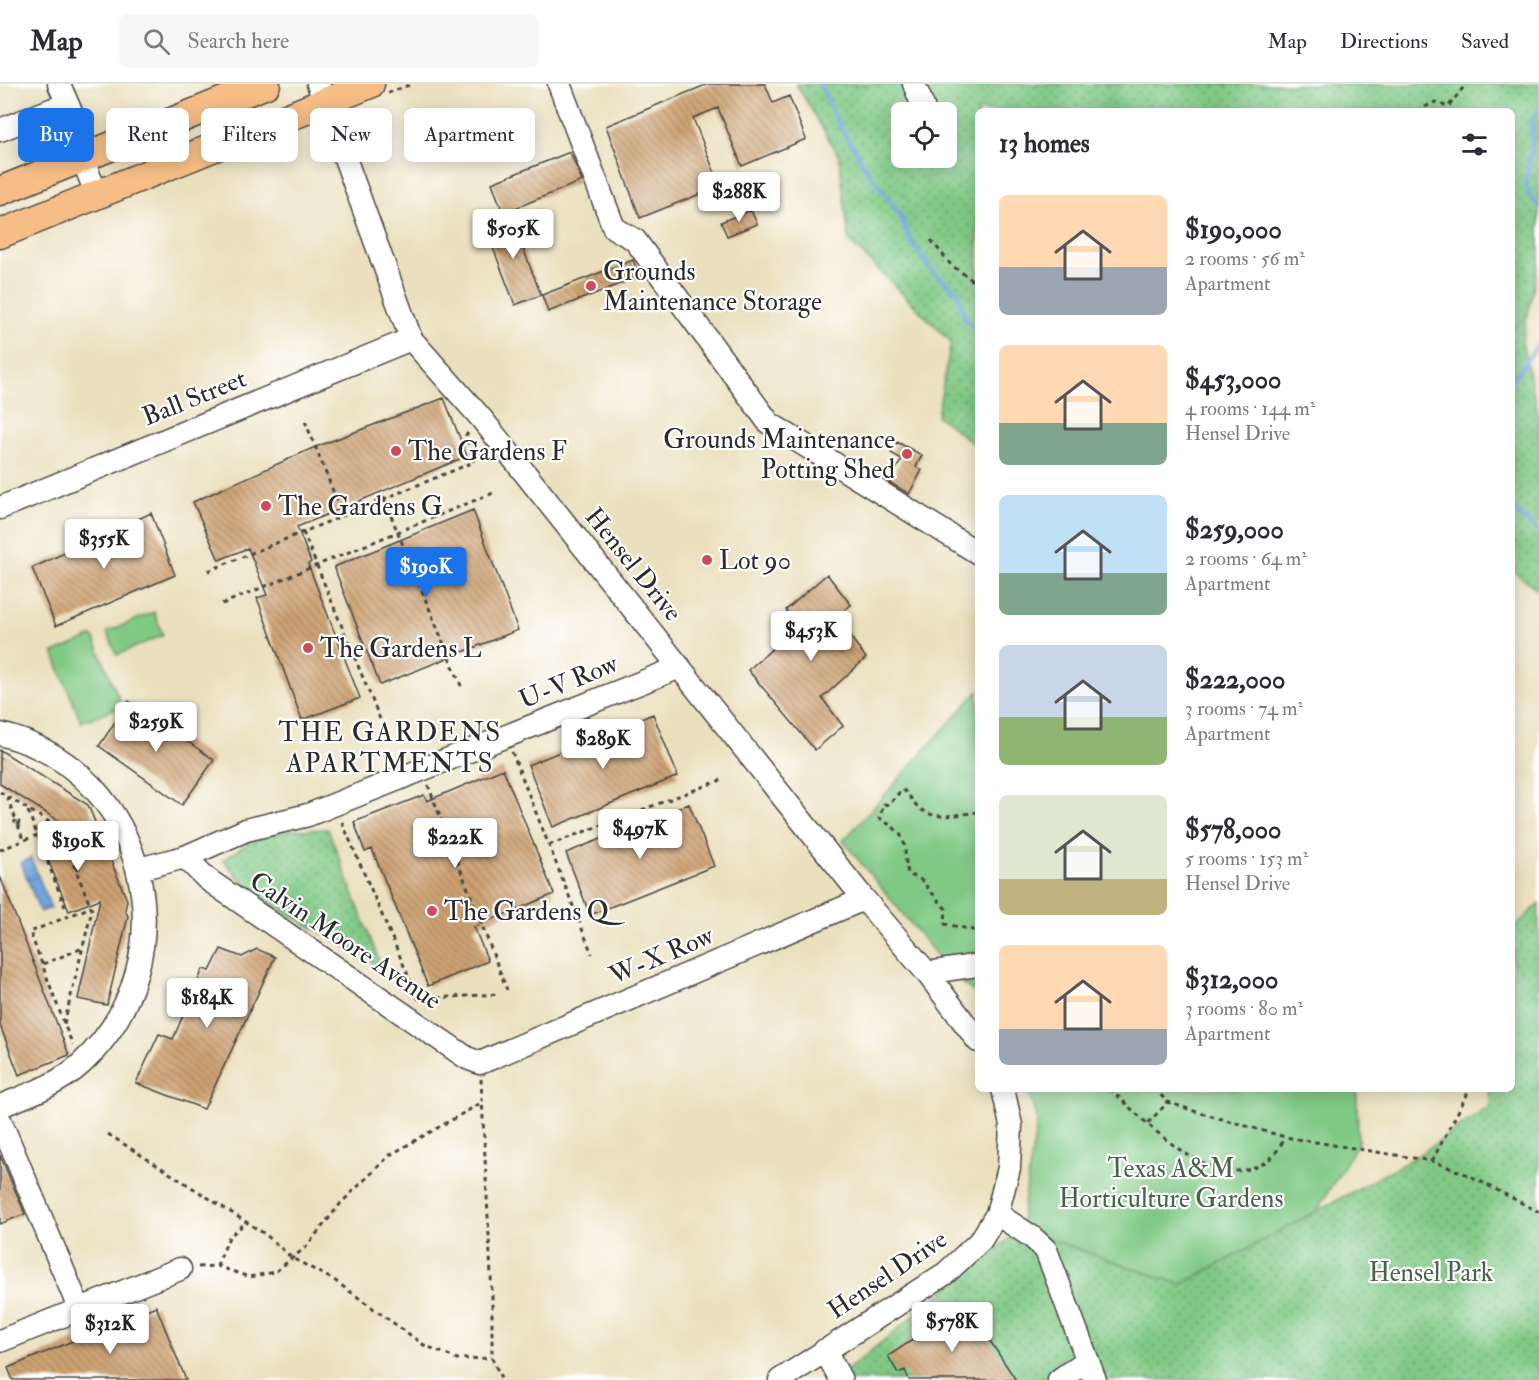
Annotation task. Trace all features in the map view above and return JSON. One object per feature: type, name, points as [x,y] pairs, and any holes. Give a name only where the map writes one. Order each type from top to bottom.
[{"type":"main road","points":[[94,153],[266,84]]},
{"type":"main road","points":[[0,234],[97,195],[321,93],[370,84]]},
{"type":"main road","points":[[0,191],[72,162]]},
{"type":"street","points":[[46,84],[46,92],[52,108]]},
{"type":"street","points":[[59,84],[69,108]]},
{"type":"street","points":[[559,84],[614,228],[635,240],[769,423],[975,551]]},
{"type":"street","points":[[914,84],[921,102]]},
{"type":"street","name":"Hensel Drive","points":[[321,93],[411,339],[484,421],[864,899],[927,973],[975,1037]]},
{"type":"street","points":[[0,130],[18,123]]},
{"type":"street","points":[[84,162],[97,195]]},
{"type":"street","name":"Ball Street","points":[[0,508],[411,339]]},
{"type":"street","name":"U-V Row","points":[[139,869],[185,857],[246,830],[308,815],[680,666]]},
{"type":"street","points":[[0,734],[47,752],[82,776],[108,806],[126,835],[139,869],[145,907],[143,946],[136,977],[123,1005],[104,1036],[81,1064],[40,1090],[0,1106]]},
{"type":"street","name":"Calvin Moore Avenue","points":[[185,857],[207,879],[467,1058],[480,1063]]},
{"type":"street","name":"W-X Row","points":[[480,1063],[864,899]]},
{"type":"street","points":[[927,973],[975,965]]},
{"type":"street","name":"Hensel Drive","points":[[780,1380],[946,1272],[981,1240],[997,1214],[1009,1168],[1012,1144],[1011,1125],[1004,1092]]},
{"type":"street","points":[[0,1120],[79,1308]]},
{"type":"street","points":[[997,1214],[1032,1237],[1046,1250],[1090,1371],[1059,1380]]},
{"type":"street","points":[[0,1341],[180,1269]]},
{"type":"street","points":[[825,1350],[841,1380]]},
{"type":"path","points":[[1450,108],[1466,84]]},
{"type":"path","points":[[1423,108],[1435,102],[1447,108]]},
{"type":"path","points":[[931,240],[951,265],[975,282]]},
{"type":"path","points":[[305,421],[343,516]]},
{"type":"path","points":[[208,571],[474,462],[466,435],[484,421]]},
{"type":"path","points":[[222,604],[493,493]]},
{"type":"path","points":[[384,499],[462,688]]},
{"type":"path","points":[[303,532],[380,719]]},
{"type":"path","points":[[505,736],[592,954]]},
{"type":"path","points":[[422,770],[507,990]]},
{"type":"path","points":[[549,845],[721,780]]},
{"type":"path","points":[[975,812],[953,815],[930,814],[918,807],[903,789],[889,805],[884,804],[879,818],[895,827],[907,846],[908,874],[921,880],[946,909],[945,924],[975,930]]},
{"type":"path","points":[[0,792],[57,827],[92,910],[64,1024]]},
{"type":"path","points":[[6,795],[16,820],[19,822],[23,840]]},
{"type":"path","points":[[335,804],[419,999],[424,1028]]},
{"type":"path","points":[[28,809],[65,908]]},
{"type":"path","points":[[0,850],[57,827]]},
{"type":"path","points":[[76,869],[82,867]]},
{"type":"path","points":[[81,1064],[30,932],[91,907]]},
{"type":"path","points":[[43,964],[83,948]]},
{"type":"path","points":[[419,999],[498,994]]},
{"type":"path","points":[[480,1063],[492,1295],[492,1358],[501,1380]]},
{"type":"path","points":[[1113,1092],[1195,1161],[1223,1172],[1249,1170],[1272,1156],[1285,1137]]},
{"type":"path","points":[[1157,1092],[1168,1102],[1285,1137],[1432,1161],[1468,1175],[1539,1212]]},
{"type":"path","points":[[1432,1161],[1468,1092]]},
{"type":"path","points":[[1148,1123],[1168,1102]]},
{"type":"path","points":[[180,1269],[217,1266],[249,1277],[275,1272],[306,1247],[341,1203],[390,1155],[481,1103]]},
{"type":"path","points":[[108,1134],[206,1194],[265,1234],[292,1258],[334,1280],[424,1345],[457,1359],[492,1358]]},
{"type":"path","points":[[217,1266],[230,1237],[246,1222]]},
{"type":"green space","points":[[796,84],[1539,84],[1539,261],[1522,341],[1539,417],[1539,591],[1515,572],[1515,108],[975,108],[975,445],[937,416],[951,342],[849,241],[839,156]]},
{"type":"green space","points":[[154,612],[163,635],[117,655],[107,632]]},
{"type":"green space","points":[[93,636],[122,706],[81,722],[53,653]]},
{"type":"green space","points":[[975,694],[975,993],[956,979],[843,841]]},
{"type":"green space","points":[[328,829],[382,968],[251,892],[223,860],[259,836],[291,830]]},
{"type":"green space","name":"Hensel Park","points":[[1539,903],[1539,1380],[835,1380],[1020,1229],[1181,1285],[1414,1158],[1490,1106],[1489,1092],[1515,1092],[1515,927]]},
{"type":"green space","name":"Texas A&M Horticulture Gardens","points":[[1029,1092],[1357,1092],[1358,1143],[1316,1212],[1181,1285],[1020,1229],[1037,1121]]},
{"type":"water","points":[[31,858],[51,908],[40,912],[21,863]]},
{"type":"building","points":[[708,84],[765,84],[773,103],[789,96],[806,139],[742,166],[718,108],[693,118],[720,186],[640,218],[606,126]]},
{"type":"building","points":[[570,152],[582,181],[503,213],[492,183]]},
{"type":"building","points":[[751,210],[757,224],[727,236],[721,222]]},
{"type":"building","points":[[510,214],[541,295],[515,305],[484,224]]},
{"type":"building","name":"Grounds Maintenance Storage","points":[[633,260],[640,276],[548,312],[542,295]]},
{"type":"building","points":[[444,398],[467,456],[297,527],[311,562],[308,564],[360,698],[302,720],[257,598],[267,595],[248,548],[219,560],[193,502],[313,448]]},
{"type":"building","points":[[897,442],[922,455],[916,467],[922,470],[909,494],[889,482],[902,459],[891,453]]},
{"type":"building","points":[[473,510],[518,630],[380,685],[334,567]]},
{"type":"building","points":[[151,513],[175,575],[56,626],[32,568]]},
{"type":"building","points":[[827,574],[851,605],[836,617],[866,658],[822,698],[843,726],[815,750],[748,670],[797,627],[786,610]]},
{"type":"building","points":[[129,701],[214,760],[182,805],[99,746]]},
{"type":"building","points":[[653,714],[678,776],[553,827],[528,765]]},
{"type":"building","points":[[0,750],[88,805],[127,900],[125,910],[128,916],[107,1005],[78,999],[100,899],[69,911],[42,845],[75,831],[0,784]]},
{"type":"building","points":[[503,769],[554,894],[474,927],[488,961],[428,986],[372,849],[365,852],[354,822],[424,795],[427,801]]},
{"type":"building","points":[[689,804],[714,866],[590,915],[566,853]]},
{"type":"building","points":[[0,876],[69,1055],[19,1075],[0,1025]]},
{"type":"building","points":[[221,949],[242,957],[257,949],[275,957],[204,1109],[136,1083],[159,1034],[173,1039],[203,969],[210,971]]},
{"type":"building","points":[[0,1155],[25,1214],[0,1224]]},
{"type":"building","points":[[966,1305],[1016,1380],[909,1380],[905,1370],[898,1373],[888,1356]]},
{"type":"building","points":[[156,1306],[186,1380],[13,1380],[8,1368]]},
{"type":"waterway","points":[[820,84],[839,125],[869,173],[898,211],[910,240],[932,271],[958,292],[965,319],[975,327]]},
{"type":"waterway","points":[[1539,110],[1532,123],[1532,146],[1526,178],[1528,192],[1539,206]]},
{"type":"waterway","points":[[1515,378],[1539,343]]},
{"type":"waterway","points":[[1515,509],[1520,517],[1539,531]]},
{"type":"place","name":"Grounds Maintenance Storage","points":[[591,286]]},
{"type":"place","name":"The Gardens F","points":[[396,451]]},
{"type":"place","name":"Grounds Maintenance Potting Shed","points":[[907,454]]},
{"type":"place","name":"The Gardens G","points":[[266,506]]},
{"type":"place","name":"Lot 90","points":[[707,560]]},
{"type":"place","name":"The Gardens L","points":[[308,648]]},
{"type":"place","name":"The Gardens Q","points":[[432,911]]},
{"type":"district","name":"THE GARDENS APARTMENTS","points":[[390,748]]}]
